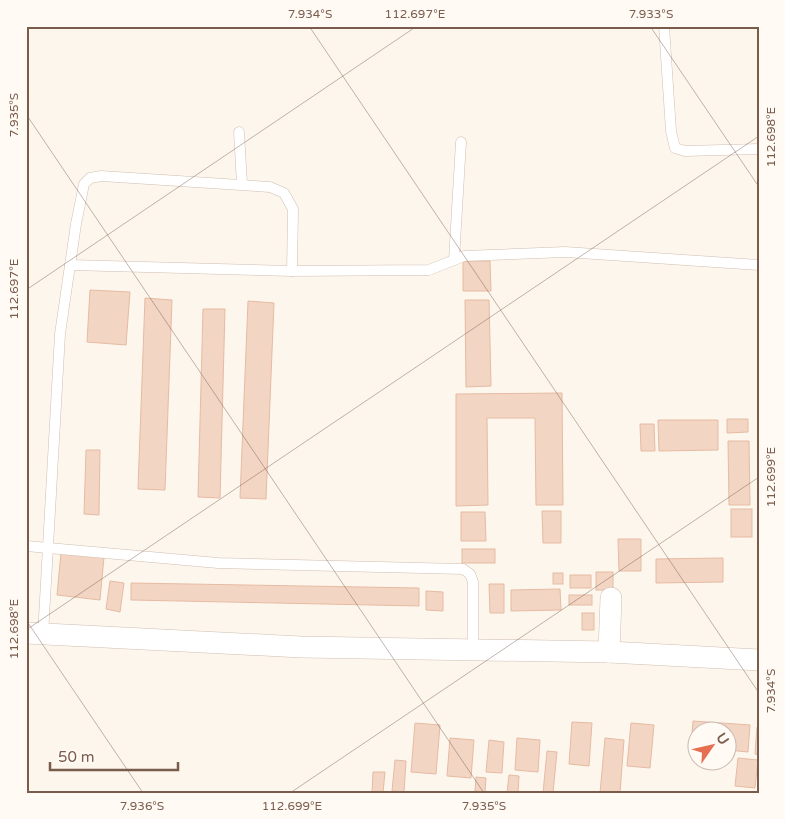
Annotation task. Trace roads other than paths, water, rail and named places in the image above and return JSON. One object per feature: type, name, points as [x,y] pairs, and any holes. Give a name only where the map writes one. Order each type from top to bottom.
[{"type":"street","points":[[609,652],[611,598]]},
{"type":"street","points":[[35,634],[301,647],[609,652],[759,660]]},
{"type":"lane","points":[[664,26],[671,131],[675,148],[685,151],[759,148]]},
{"type":"lane","points":[[240,132],[242,184]]},
{"type":"lane","points":[[454,260],[461,142]]},
{"type":"lane","points":[[35,634],[49,546],[60,334],[84,184],[90,178],[102,176],[270,187],[284,193],[292,209],[292,271]]},
{"type":"lane","points":[[70,264],[292,271],[429,270],[464,256],[500,253],[565,252],[759,265]]},
{"type":"lane","points":[[26,546],[49,546],[218,563],[463,569],[470,574],[473,582],[473,650]]}]
